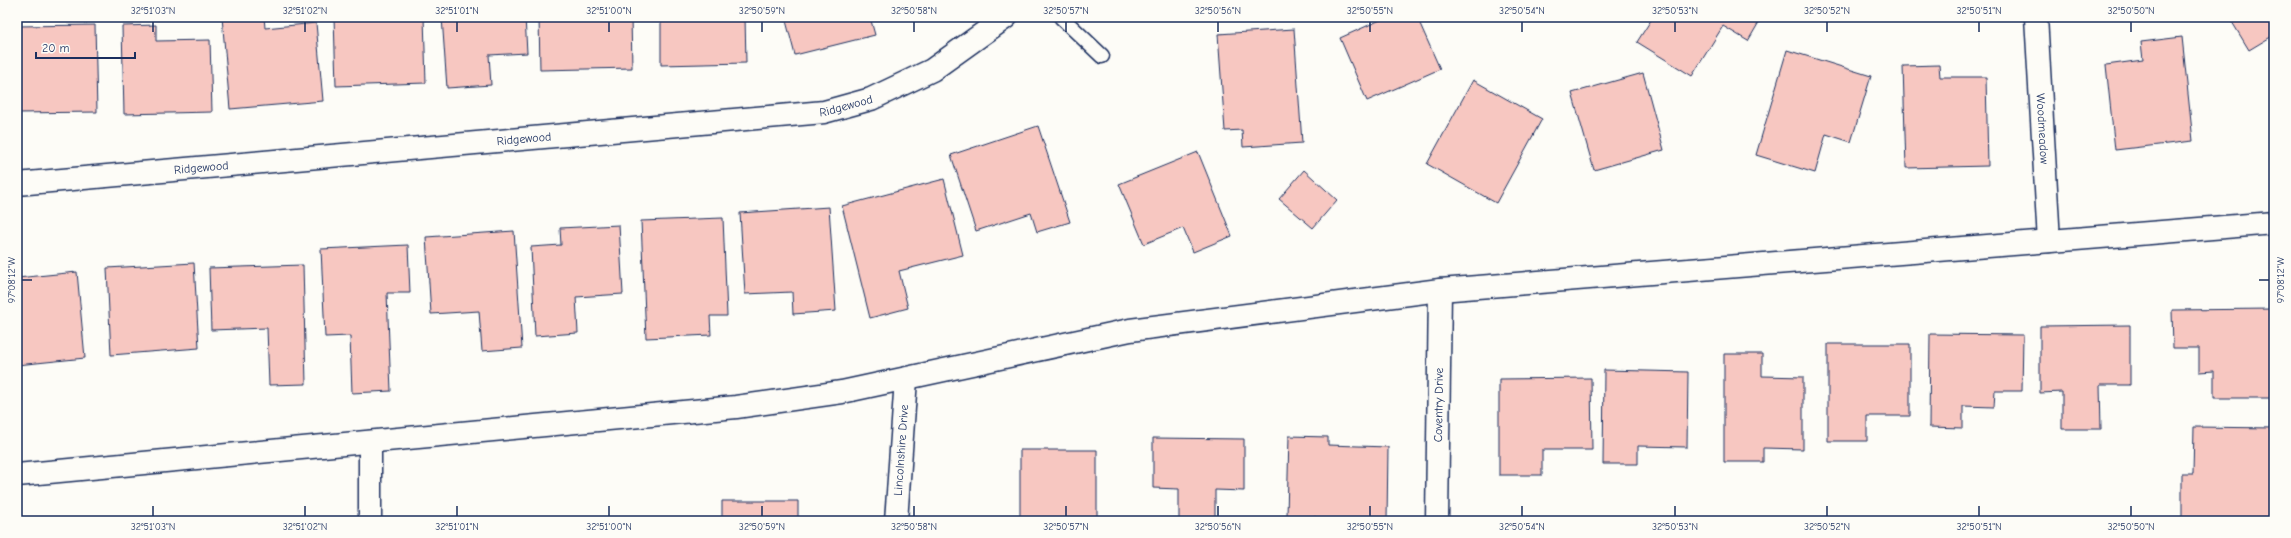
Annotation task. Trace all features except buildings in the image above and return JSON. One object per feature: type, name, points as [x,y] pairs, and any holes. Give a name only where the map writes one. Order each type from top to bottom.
[{"type":"street","name":"Ridgewood","points":[[17,184],[824,112],[871,99],[932,70],[1006,17]]},
{"type":"street","name":"Woodmeadow","points":[[2036,17],[2049,241]]},
{"type":"street","points":[[17,475],[736,407],[842,392],[1130,330],[1440,290],[2274,223]]},
{"type":"street","name":"Coventry Drive","points":[[1437,521],[1440,290]]},
{"type":"street","name":"Lincolnshire Drive","points":[[896,521],[906,378]]},
{"type":"street","points":[[370,442],[370,521]]},
{"type":"lane","points":[[1061,17],[1102,56]]}]
